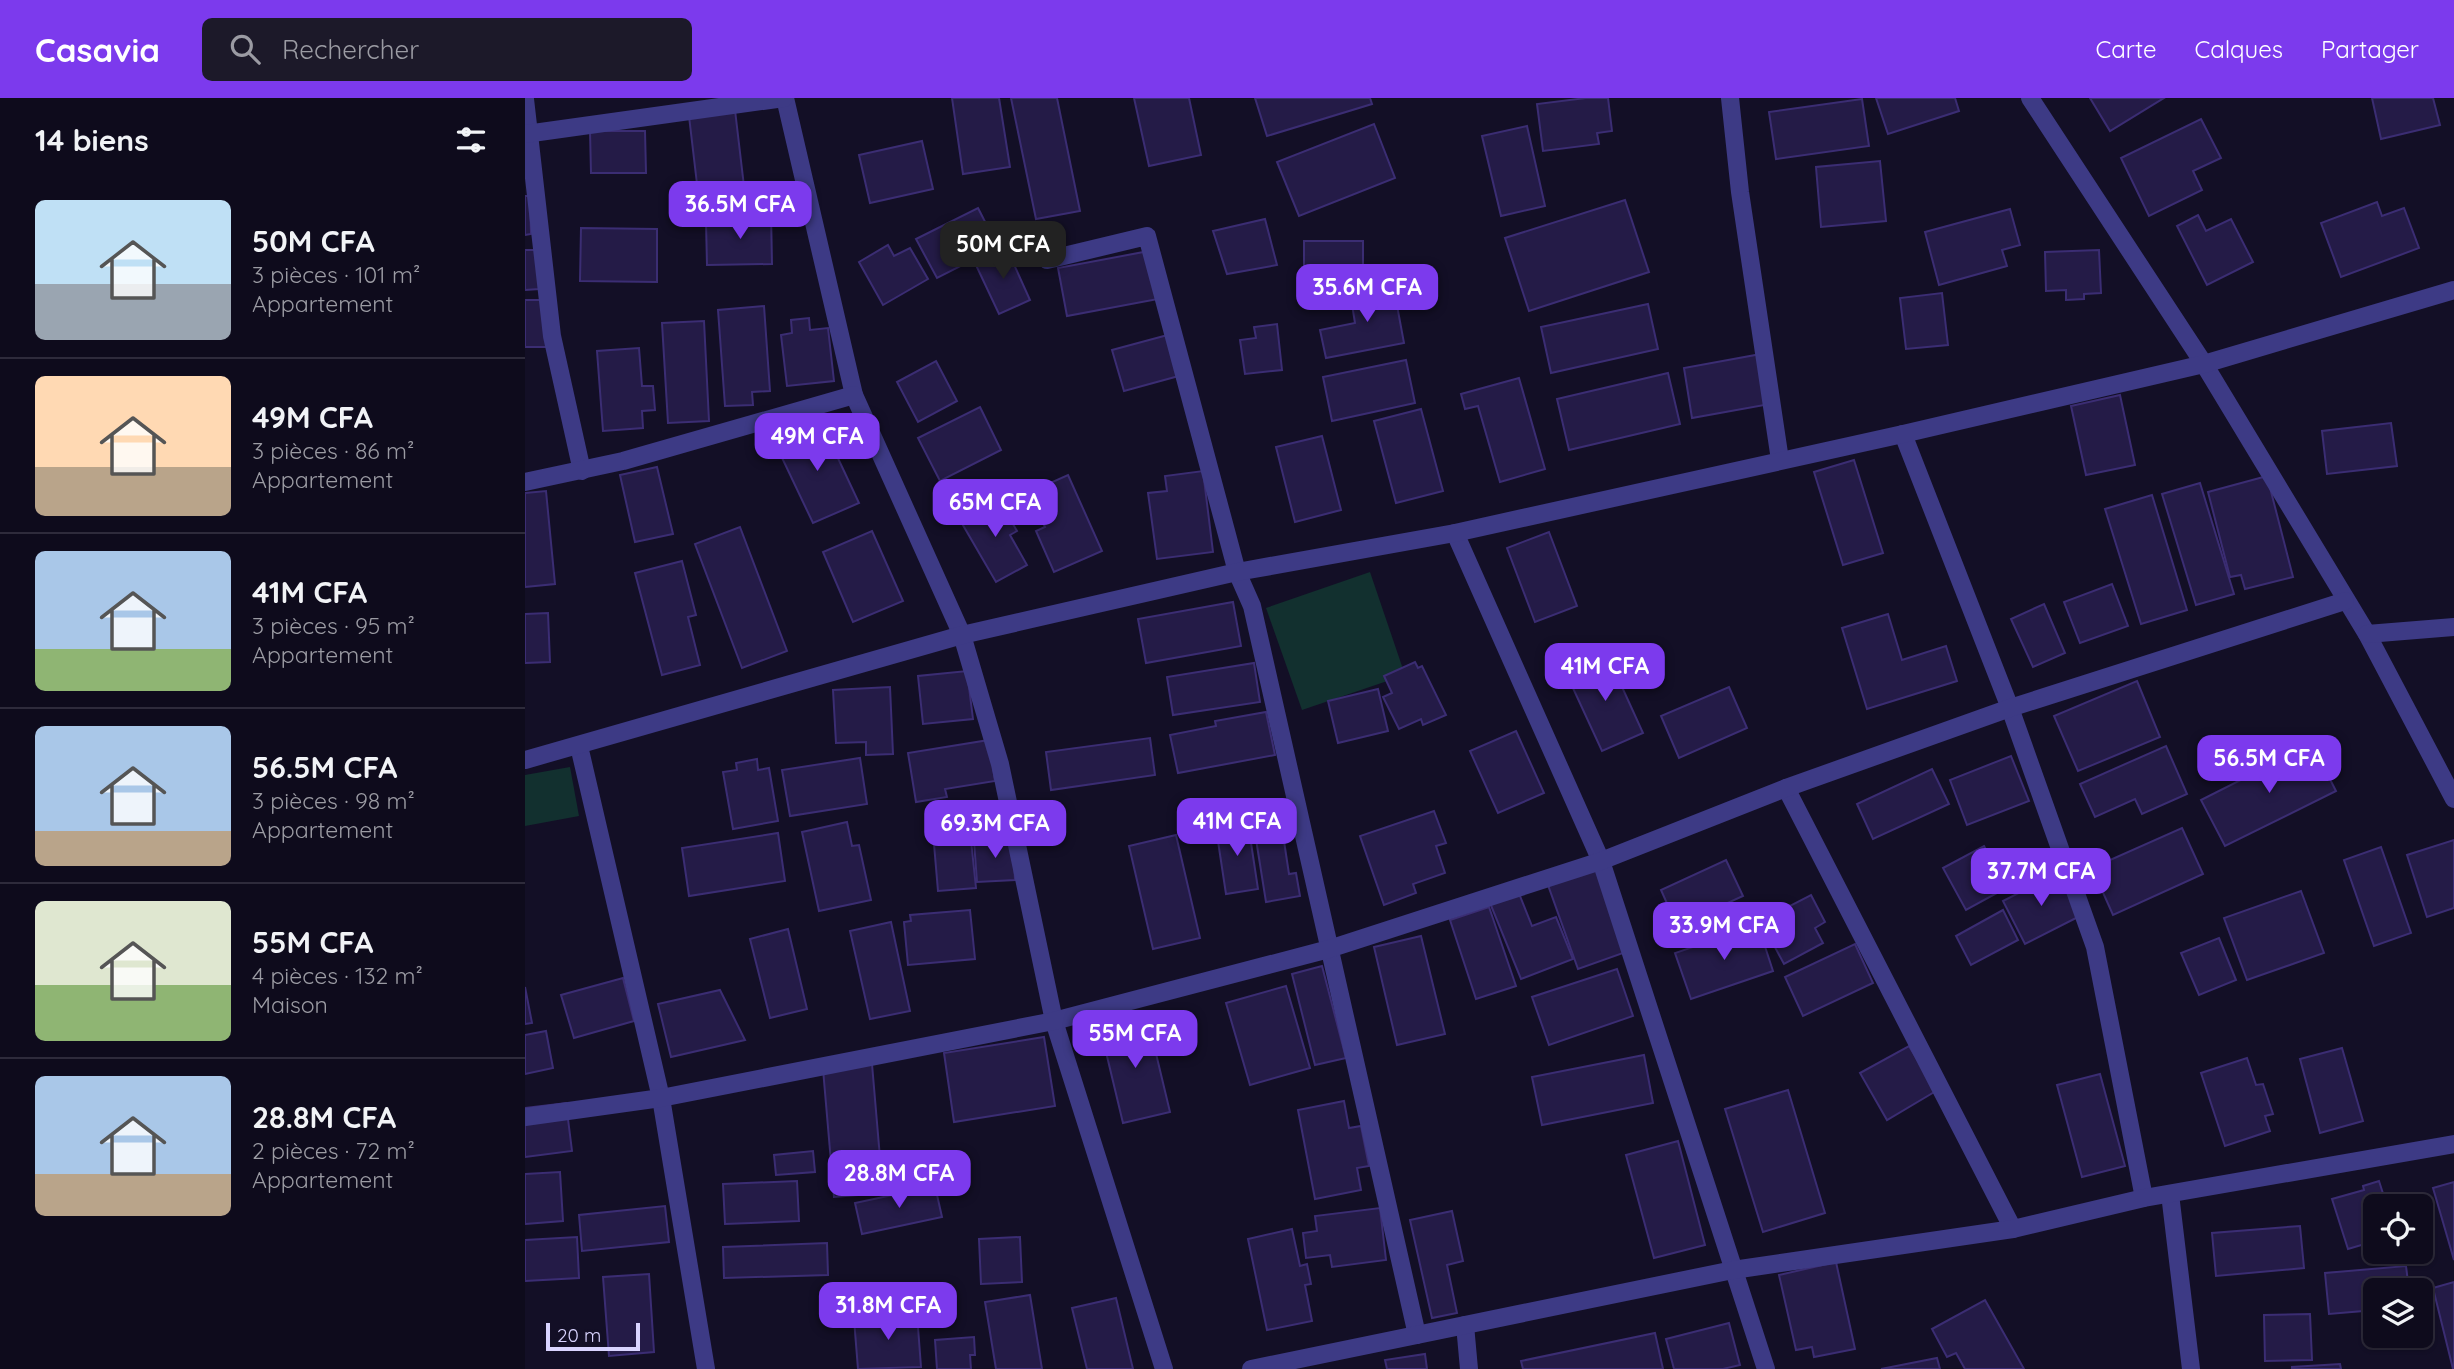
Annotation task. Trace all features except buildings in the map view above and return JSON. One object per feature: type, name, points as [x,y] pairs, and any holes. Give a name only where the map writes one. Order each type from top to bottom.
[{"type":"street","points":[[527,134],[784,98],[854,395],[962,635],[1000,764],[1053,1021],[1164,1369]]},
{"type":"street","points":[[1730,98],[1740,192],[1780,460]]},
{"type":"street","points":[[2030,98],[2204,364],[2367,634],[2454,799]]},
{"type":"street","points":[[525,99],[552,336],[582,471]]},
{"type":"street","points":[[1047,260],[1147,236],[1237,572],[1252,606],[1417,1335]]},
{"type":"street","points":[[525,760],[962,635],[1237,572],[1455,533],[1903,434],[2204,364],[2454,290]]},
{"type":"street","points":[[525,482],[623,461],[854,395]]},
{"type":"street","points":[[1903,434],[2010,708],[2095,947],[2144,1198]]},
{"type":"street","points":[[1455,533],[1601,861],[1766,1369]]},
{"type":"street","points":[[525,1117],[661,1098],[1053,1021],[1329,948],[1601,861],[1786,788],[2010,708],[2345,601]]},
{"type":"street","points":[[2367,634],[2454,627]]},
{"type":"street","points":[[579,746],[661,1098],[706,1369]]},
{"type":"street","points":[[1786,788],[2013,1229]]},
{"type":"street","points":[[1251,1369],[1733,1270],[2013,1229],[2144,1198],[2454,1144]]},
{"type":"street","points":[[2170,1194],[2191,1369]]},
{"type":"street","points":[[1465,1325],[1469,1369]]},
{"type":"green space","points":[[1370,572],[1405,675],[1302,710],[1266,608]]},
{"type":"green space","points":[[570,767],[579,816],[525,826],[525,775]]}]
